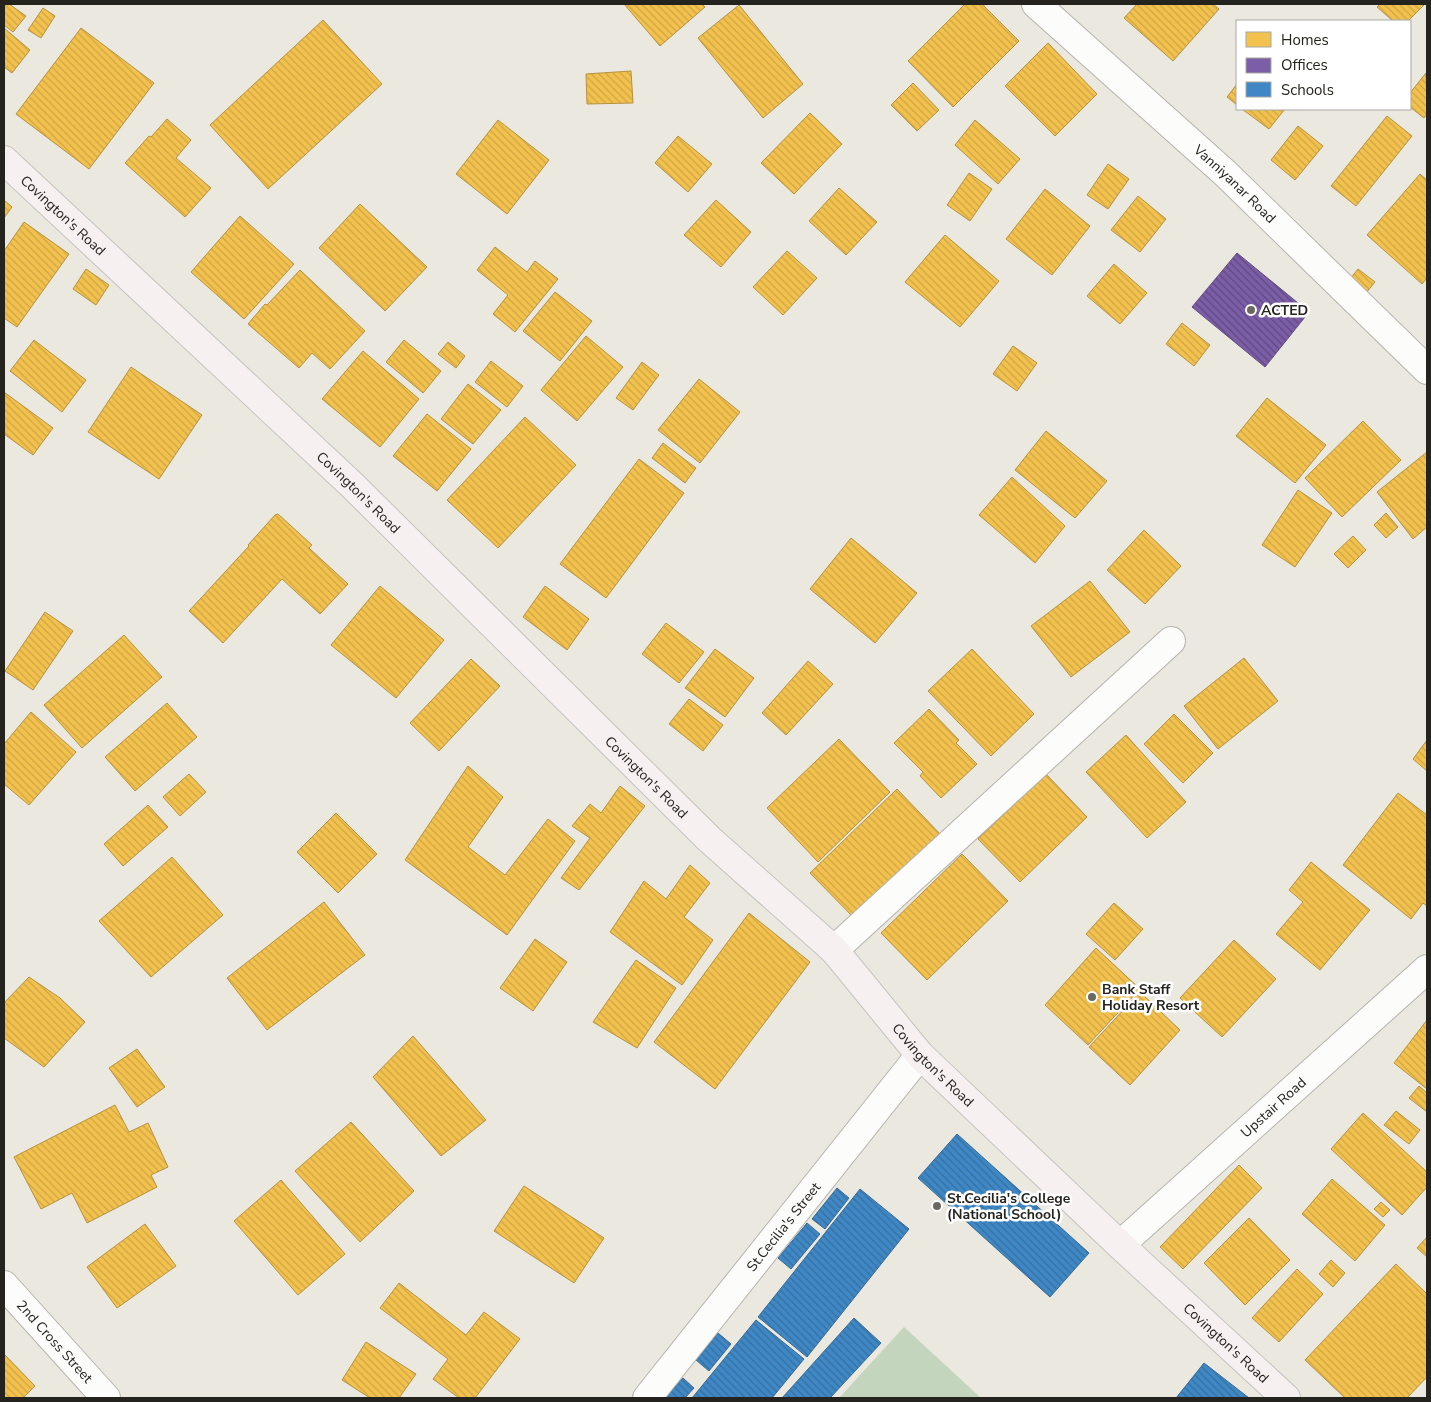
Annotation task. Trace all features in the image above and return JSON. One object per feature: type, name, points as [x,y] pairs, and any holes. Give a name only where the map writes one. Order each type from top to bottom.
[{"type":"main road","name":"Covington's Road","points":[[4,160],[352,485],[709,839],[834,950],[920,1055],[1120,1245],[1286,1398]]},
{"type":"street","name":"Vanniyanar Road","points":[[1036,4],[1226,174],[1427,370]]},
{"type":"street","points":[[834,950],[1171,641]]},
{"type":"street","name":"Upstair Road","points":[[1120,1245],[1427,969]]},
{"type":"street","name":"St.Cecilia's Street","points":[[647,1398],[920,1055]]},
{"type":"street","name":"2nd Cross Street","points":[[4,1285],[106,1398]]},
{"type":"green space","points":[[904,1327],[981,1398],[839,1398]]},
{"type":"building: Homes","points":[[4,4],[9,4],[26,16],[13,32],[4,25]]},
{"type":"building: Homes","points":[[624,4],[702,4],[705,7],[660,46]]},
{"type":"building: Homes","points":[[965,4],[982,4],[1019,41],[953,107],[908,61]]},
{"type":"building: Homes","points":[[1137,4],[1213,4],[1219,9],[1173,61],[1124,18]]},
{"type":"building: Homes","points":[[1380,4],[1425,4],[1409,20],[1392,20],[1377,7]]},
{"type":"building: Homes","points":[[739,5],[803,84],[763,118],[698,38]]},
{"type":"building: Homes","points":[[43,8],[55,16],[41,38],[28,30]]},
{"type":"building: Homes","points":[[323,20],[382,84],[268,189],[210,125]]},
{"type":"building: Homes","points":[[4,28],[30,50],[12,73],[4,67]]},
{"type":"building: Homes","points":[[81,28],[154,83],[89,169],[16,114]]},
{"type":"building: Homes","points":[[1048,43],[1097,94],[1055,136],[1005,86]]},
{"type":"building: Homes","points":[[631,71],[633,103],[587,104],[586,74]]},
{"type":"building: Homes","points":[[1426,73],[1427,114],[1424,118],[1411,108],[1411,92]]},
{"type":"building: Homes","points":[[913,83],[939,110],[917,131],[891,105]]},
{"type":"building: Homes","points":[[1236,85],[1236,104],[1227,97]]},
{"type":"building: Homes","points":[[1243,110],[1284,110],[1269,129]]},
{"type":"building: Homes","points":[[810,113],[842,144],[794,194],[761,163]]},
{"type":"building: Homes","points":[[1387,116],[1412,136],[1356,206],[1331,186]]},
{"type":"building: Homes","points":[[167,119],[191,140],[176,158],[211,188],[185,217],[125,163]]},
{"type":"building: Homes","points":[[498,120],[549,160],[507,214],[456,174]]},
{"type":"building: Homes","points":[[975,120],[1020,159],[998,184],[955,145]]},
{"type":"building: Homes","points":[[1298,126],[1323,146],[1295,180],[1271,160]]},
{"type":"building: Homes","points":[[678,136],[712,164],[688,192],[655,163]]},
{"type":"building: Homes","points":[[1108,164],[1129,179],[1108,209],[1087,195]]},
{"type":"building: Homes","points":[[969,173],[992,189],[970,221],[947,205]]},
{"type":"building: Homes","points":[[1420,174],[1427,180],[1427,278],[1422,284],[1367,235]]},
{"type":"building: Homes","points":[[839,188],[877,222],[846,255],[809,221]]},
{"type":"building: Homes","points":[[1045,189],[1090,226],[1052,275],[1006,239]]},
{"type":"building: Homes","points":[[1138,196],[1166,219],[1140,252],[1111,230]]},
{"type":"building: Homes","points":[[4,200],[12,207],[4,218]]},
{"type":"building: Homes","points":[[716,200],[751,232],[721,267],[684,235]]},
{"type":"building: Homes","points":[[360,204],[427,267],[385,311],[319,248]]},
{"type":"building: Homes","points":[[240,216],[294,264],[244,319],[191,272]]},
{"type":"building: Homes","points":[[24,222],[69,254],[17,327],[4,318],[4,251]]},
{"type":"building: Homes","points":[[945,235],[999,281],[960,327],[905,282]]},
{"type":"building: Homes","points":[[495,247],[527,272],[535,261],[558,279],[515,332],[493,314],[508,295],[477,270]]},
{"type":"building: Homes","points":[[787,251],[817,278],[783,315],[753,287]]},
{"type":"building: Homes","points":[[1114,264],[1147,293],[1120,324],[1087,296]]},
{"type":"building: Homes","points":[[86,269],[109,285],[96,305],[73,289]]},
{"type":"building: Homes","points":[[1358,269],[1375,282],[1366,293],[1350,279]]},
{"type":"building: Homes","points":[[300,270],[365,331],[330,369],[312,353],[299,368],[248,324],[265,304],[267,305]]},
{"type":"building: Homes","points":[[555,292],[592,321],[560,361],[523,331]]},
{"type":"building: Homes","points":[[1182,323],[1210,345],[1194,366],[1166,344]]},
{"type":"building: Homes","points":[[586,336],[623,367],[577,421],[541,390]]},
{"type":"building: Homes","points":[[34,340],[86,380],[62,412],[10,371]]},
{"type":"building: Homes","points":[[404,340],[441,371],[423,393],[386,362]]},
{"type":"building: Homes","points":[[448,342],[465,356],[456,368],[438,354]]},
{"type":"building: Homes","points":[[1013,346],[1037,363],[1017,391],[993,374]]},
{"type":"building: Homes","points":[[363,351],[419,399],[380,447],[322,399]]},
{"type":"building: Homes","points":[[491,361],[523,386],[507,407],[475,382]]},
{"type":"building: Homes","points":[[642,362],[659,375],[633,410],[616,398]]},
{"type":"building: Homes","points":[[131,367],[202,415],[159,479],[88,432]]},
{"type":"building: Homes","points":[[699,379],[740,412],[700,463],[658,430]]},
{"type":"building: Homes","points":[[468,384],[501,410],[473,444],[441,419]]},
{"type":"building: Homes","points":[[4,392],[53,428],[33,455],[4,434]]},
{"type":"building: Homes","points":[[1267,398],[1326,445],[1295,483],[1236,436]]},
{"type":"building: Homes","points":[[427,414],[471,449],[437,491],[393,456]]},
{"type":"building: Homes","points":[[525,417],[576,465],[498,548],[447,500]]},
{"type":"building: Homes","points":[[1363,421],[1401,460],[1342,517],[1305,478]]},
{"type":"building: Homes","points":[[1046,431],[1107,481],[1075,518],[1015,470]]},
{"type":"building: Homes","points":[[663,443],[696,468],[685,483],[652,458]]},
{"type":"building: Homes","points":[[1427,452],[1427,527],[1413,539],[1377,492]]},
{"type":"building: Homes","points":[[639,459],[684,493],[606,598],[560,564]]},
{"type":"building: Homes","points":[[1012,477],[1065,526],[1035,563],[979,515]]},
{"type":"building: Homes","points":[[1298,490],[1332,513],[1295,567],[1262,545]]},
{"type":"building: Homes","points":[[1386,513],[1398,527],[1386,538],[1374,525]]},
{"type":"building: Homes","points":[[278,514],[312,545],[309,548],[348,584],[320,614],[282,579],[223,643],[189,611],[275,515]]},
{"type":"building: Homes","points":[[1144,530],[1181,566],[1145,604],[1107,570]]},
{"type":"building: Homes","points":[[1353,536],[1366,550],[1348,568],[1334,554]]},
{"type":"building: Homes","points":[[851,538],[917,593],[875,643],[810,589]]},
{"type":"building: Homes","points":[[1090,581],[1130,632],[1071,677],[1031,626]]},
{"type":"building: Homes","points":[[380,586],[444,640],[396,698],[331,645]]},
{"type":"building: Homes","points":[[545,586],[589,619],[567,650],[523,617]]},
{"type":"building: Homes","points":[[45,612],[73,631],[33,690],[5,671]]},
{"type":"building: Homes","points":[[666,623],[704,652],[679,683],[642,654]]},
{"type":"building: Homes","points":[[124,635],[162,677],[82,748],[44,705]]},
{"type":"building: Homes","points":[[715,649],[754,678],[725,717],[685,688]]},
{"type":"building: Homes","points":[[972,649],[1034,714],[991,756],[928,691]]},
{"type":"building: Homes","points":[[1244,658],[1278,701],[1218,749],[1184,706]]},
{"type":"building: Homes","points":[[471,659],[500,686],[439,751],[410,723]]},
{"type":"building: Homes","points":[[808,661],[833,684],[786,735],[762,713]]},
{"type":"building: Homes","points":[[689,699],[723,725],[703,751],[669,724]]},
{"type":"building: Homes","points":[[167,703],[197,737],[135,791],[105,757]]},
{"type":"building: Homes","points":[[929,709],[959,740],[956,743],[977,764],[941,798],[920,776],[923,772],[894,743]]},
{"type":"building: Homes","points":[[31,712],[76,752],[29,805],[4,784],[4,744]]},
{"type":"building: Homes","points":[[1174,714],[1213,753],[1183,783],[1144,744]]},
{"type":"building: Homes","points":[[1126,735],[1186,802],[1147,838],[1086,772]]},
{"type":"building: Homes","points":[[839,739],[890,792],[818,862],[767,808]]},
{"type":"building: Homes","points":[[1427,740],[1427,771],[1413,759]]},
{"type":"building: Homes","points":[[468,766],[503,797],[468,847],[505,875],[548,819],[575,841],[507,935],[405,860]]},
{"type":"building: Homes","points":[[189,774],[206,792],[180,816],[163,797]]},
{"type":"building: Homes","points":[[1046,774],[1087,817],[1020,882],[978,839]]},
{"type":"building: Homes","points":[[620,786],[645,806],[579,890],[561,878],[590,838],[572,826],[590,804],[601,813]]},
{"type":"building: Homes","points":[[897,789],[942,836],[855,919],[810,873]]},
{"type":"building: Homes","points":[[1398,793],[1427,815],[1427,906],[1423,903],[1411,919],[1343,865]]},
{"type":"building: Homes","points":[[148,805],[168,827],[123,866],[104,844]]},
{"type":"building: Homes","points":[[336,813],[377,854],[338,893],[297,852]]},
{"type":"building: Homes","points":[[962,854],[1008,901],[927,980],[881,933]]},
{"type":"building: Homes","points":[[172,857],[223,915],[151,977],[99,921]]},
{"type":"building: Homes","points":[[1311,862],[1370,910],[1320,970],[1276,934],[1303,902],[1289,890]]},
{"type":"building: Homes","points":[[690,865],[710,883],[684,917],[713,940],[682,985],[610,932],[644,881],[666,899]]},
{"type":"building: Homes","points":[[324,902],[365,955],[267,1030],[227,978]]},
{"type":"building: Homes","points":[[1114,903],[1143,929],[1115,960],[1086,934]]},
{"type":"building: Homes","points":[[749,913],[810,962],[715,1089],[654,1042]]},
{"type":"building: Homes","points":[[535,939],[567,962],[533,1011],[500,988]]},
{"type":"building: Homes","points":[[1234,940],[1276,979],[1222,1037],[1180,998]]},
{"type":"building: Homes","name":"Bank Staff Holiday Resort","points":[[1096,948],[1140,989],[1088,1045],[1045,1005]]},
{"type":"building: Homes","points":[[636,960],[676,988],[637,1048],[593,1022]]},
{"type":"building: Homes","points":[[29,977],[60,998],[85,1022],[44,1067],[4,1038],[4,1003]]},
{"type":"building: Homes","points":[[1140,992],[1180,1030],[1130,1085],[1089,1047]]},
{"type":"building: Homes","points":[[1427,1020],[1427,1089],[1394,1063]]},
{"type":"building: Homes","points":[[413,1036],[486,1120],[441,1156],[373,1077]]},
{"type":"building: Homes","points":[[137,1049],[165,1087],[137,1107],[109,1068]]},
{"type":"building: Homes","points":[[1419,1086],[1427,1093],[1427,1112],[1409,1098]]},
{"type":"building: Homes","points":[[115,1105],[129,1132],[148,1123],[168,1167],[151,1175],[157,1187],[87,1223],[72,1193],[41,1209],[14,1157]]},
{"type":"building: Homes","points":[[1396,1111],[1420,1130],[1409,1144],[1384,1125]]},
{"type":"building: Homes","points":[[1363,1113],[1427,1172],[1427,1187],[1402,1215],[1331,1149]]},
{"type":"building: Homes","points":[[351,1122],[414,1191],[360,1242],[295,1171]]},
{"type":"building: Homes","points":[[1239,1165],[1262,1188],[1183,1269],[1160,1247]]},
{"type":"building: Homes","points":[[1332,1179],[1385,1225],[1355,1261],[1302,1214]]},
{"type":"building: Homes","points":[[281,1180],[345,1254],[298,1295],[234,1221]]},
{"type":"building: Homes","points":[[524,1186],[604,1238],[574,1283],[494,1231]]},
{"type":"building: Homes","points":[[1381,1202],[1390,1210],[1383,1217],[1374,1209]]},
{"type":"building: Homes","points":[[1249,1218],[1290,1260],[1245,1305],[1204,1263]]},
{"type":"building: Homes","points":[[145,1224],[176,1266],[117,1308],[87,1267]]},
{"type":"building: Homes","points":[[1427,1237],[1427,1257],[1417,1248]]},
{"type":"building: Homes","points":[[1331,1260],[1345,1273],[1333,1287],[1319,1274]]},
{"type":"building: Homes","points":[[1396,1264],[1427,1294],[1427,1377],[1407,1398],[1345,1398],[1305,1360]]},
{"type":"building: Homes","points":[[1297,1269],[1323,1294],[1279,1342],[1252,1318]]},
{"type":"building: Homes","points":[[399,1283],[466,1335],[484,1312],[520,1339],[475,1398],[459,1398],[433,1379],[448,1359],[380,1308]]},
{"type":"building: Homes","points":[[366,1342],[416,1374],[399,1398],[370,1398],[342,1380]]},
{"type":"building: Homes","points":[[4,1354],[35,1386],[23,1398],[4,1398]]},
{"type":"building: Offices","name":"ACTED","points":[[1237,253],[1309,312],[1265,367],[1192,307]]},
{"type":"building: Schools","points":[[957,1134],[1089,1253],[1050,1297],[918,1178]]},
{"type":"building: Schools","points":[[837,1188],[849,1198],[825,1229],[812,1219]]},
{"type":"building: Schools","points":[[860,1189],[909,1229],[807,1357],[758,1317]]},
{"type":"building: Schools","points":[[807,1223],[820,1234],[791,1269],[778,1258]]},
{"type":"building: Schools","points":[[854,1318],[881,1343],[830,1398],[782,1398]]},
{"type":"building: Schools","points":[[756,1320],[804,1359],[772,1398],[692,1398]]},
{"type":"building: Schools","points":[[718,1333],[731,1344],[709,1371],[696,1360]]},
{"type":"building: Schools","points":[[1204,1363],[1249,1398],[1176,1398]]},
{"type":"building: Schools","points":[[683,1378],[694,1388],[685,1398],[665,1398]]},
{"type":"place","name":"ACTED","points":[[1251,310]]},
{"type":"place","name":"Bank Staff Holiday Resort","points":[[1092,997]]},
{"type":"place","name":"St.Cecilia's College (National School)","points":[[937,1206]]}]
